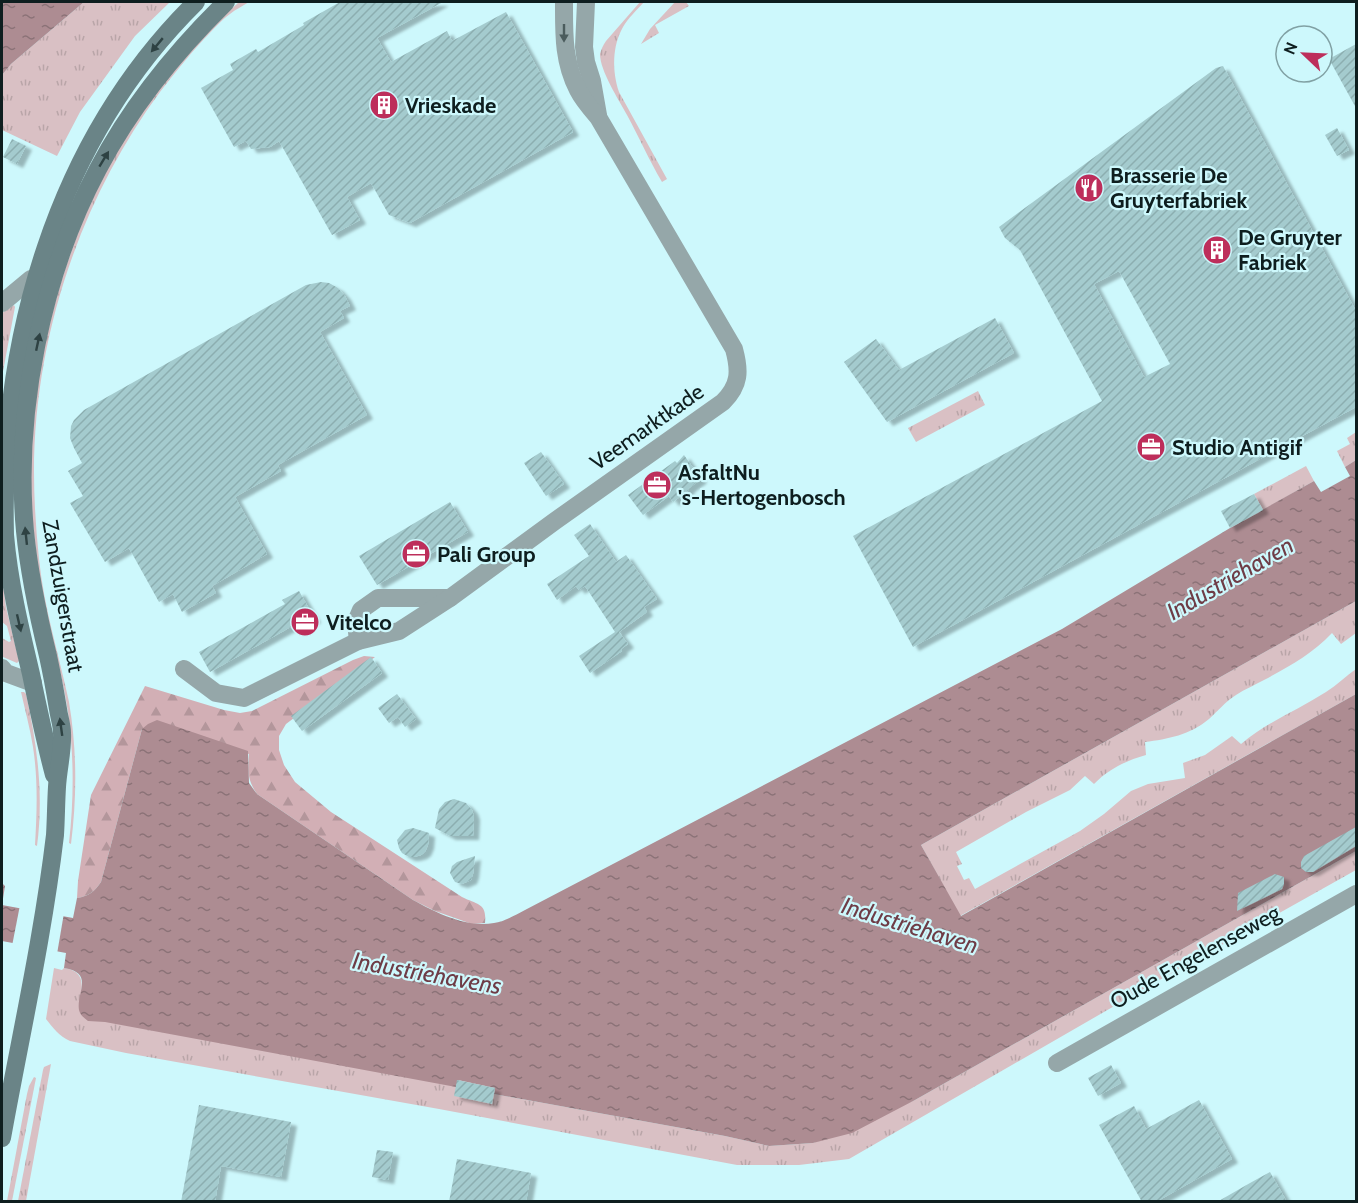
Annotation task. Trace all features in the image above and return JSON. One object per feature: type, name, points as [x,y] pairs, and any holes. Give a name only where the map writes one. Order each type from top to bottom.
[{"type":"main road","name":"Zandzuigerstraat","points":[[57,785],[44,737],[14,599],[5,537],[2,472],[6,405],[17,337],[31,279],[52,217],[80,159],[109,109],[142,63],[196,2]]},
{"type":"main road","name":"Zandzuigerstraat","points":[[2,1138],[44,908],[55,833],[62,735],[34,596],[25,530],[23,472],[26,408],[37,342],[51,285],[72,225],[98,169],[127,120],[158,77],[199,28],[226,2]]},
{"type":"street","name":"Veemarktkade","points":[[184,669],[216,693],[243,698],[358,641],[399,631],[450,598],[731,395],[739,367],[734,349],[598,117],[578,92],[568,65],[564,42],[564,2]]},
{"type":"street","name":"Veemarktkade","points":[[586,2],[584,47],[598,117]]},
{"type":"street","points":[[2,303],[31,279]]},
{"type":"street","points":[[358,641],[356,622],[361,610],[378,598],[450,598]]},
{"type":"street","name":"Zandzuigerstraat","points":[[2,668],[6,673],[33,683]]},
{"type":"street","name":"Oude Engelenseweg","points":[[1057,1063],[1356,894]]},
{"type":"green space","points":[[84,2],[170,2],[135,36],[80,112],[57,156],[2,130],[2,75],[11,64]]},
{"type":"green space","points":[[239,2],[249,2],[223,20],[181,65],[132,134],[107,178],[85,224],[67,272],[42,371],[36,422],[35,516],[44,595],[69,702],[74,737],[74,809],[71,844],[69,843],[73,777],[70,728],[65,694],[45,608],[32,518],[33,430],[39,376],[50,323],[65,271],[83,220],[107,171],[134,124],[165,81],[210,30]]},
{"type":"green space","points":[[640,2],[644,2],[627,20],[619,34],[614,59],[615,76],[619,92],[667,179],[662,182],[610,85],[600,54],[605,43]]},
{"type":"green space","points":[[675,2],[686,2],[689,6],[655,25],[659,33],[641,44],[650,29]]},
{"type":"green space","points":[[14,305],[15,307],[2,377],[2,313]]},
{"type":"green space","points":[[978,391],[985,405],[916,442],[908,428]]},
{"type":"green space","points":[[1356,432],[1356,460],[1345,467],[1337,451],[1350,444],[1347,438]]},
{"type":"green space","points":[[1306,466],[1314,481],[1263,510],[1254,494]]},
{"type":"green space","points":[[2,577],[6,607],[19,661],[17,663],[3,657],[2,638],[11,641],[7,626],[2,622]]},
{"type":"green space","points":[[1356,601],[1356,633],[1341,644],[1332,633],[1300,659],[1232,698],[1194,729],[1170,738],[1145,742],[1146,755],[1118,766],[1094,784],[1085,776],[1070,790],[956,852],[962,864],[957,866],[964,880],[969,878],[975,889],[1080,831],[1131,791],[1148,784],[1185,778],[1183,763],[1205,755],[1232,736],[1241,744],[1261,729],[1326,692],[1356,669],[1356,694],[960,916],[921,845]]},
{"type":"green space","points":[[364,656],[375,657],[286,724],[279,736],[279,750],[284,765],[295,782],[331,812],[462,897],[483,908],[485,923],[472,924],[435,911],[413,900],[257,794],[249,775],[249,754],[142,729],[101,882],[91,893],[77,898],[91,795],[145,686],[240,713],[252,711]]},
{"type":"green space","points":[[21,692],[26,694],[38,769],[40,807],[37,846],[35,845],[37,796],[35,759]]},
{"type":"green space","points":[[1356,851],[1356,870],[849,1159],[799,1165],[737,1165],[126,1053],[70,1041],[59,1034],[46,1019],[54,968],[62,970],[64,968],[77,973],[82,983],[79,1008],[457,1080],[495,1088],[494,1094],[769,1146],[813,1143],[915,1100]]},
{"type":"green space","points":[[51,1064],[26,1201],[18,1201],[43,1070]]},
{"type":"green space","points":[[34,1077],[36,1078],[12,1201],[7,1201],[27,1094]]},
{"type":"water","points":[[2,2],[84,2],[11,64],[2,75]]},
{"type":"water","points":[[1356,460],[1356,601],[921,845],[961,916],[1356,694],[1356,851],[915,1100],[852,1133],[813,1143],[769,1146],[494,1094],[495,1088],[458,1080],[456,1087],[105,1022],[88,1021],[79,1010],[82,979],[79,974],[64,968],[66,953],[2,941],[2,905],[73,918],[77,898],[91,893],[101,882],[142,729],[157,720],[248,751],[249,783],[257,794],[413,900],[462,921],[483,924],[502,921],[1062,629],[1230,528],[1314,481],[1321,492],[1350,476],[1345,467]]},
{"type":"water","points":[[2,883],[5,886],[2,905]]},
{"type":"pier","points":[[20,905],[64,913],[57,954],[12,946]]},
{"type":"building","name":"Vrieskade","points":[[340,2],[443,2],[377,38],[391,62],[447,31],[452,41],[506,12],[573,132],[410,223],[389,215],[371,183],[347,197],[360,220],[332,235],[279,141],[270,147],[251,149],[246,141],[234,147],[201,88],[233,70],[230,64],[256,49],[258,52]]},
{"type":"building","points":[[1356,44],[1356,108],[1334,68],[1334,56]]},
{"type":"building","points":[[1223,66],[1356,311],[1356,407],[913,647],[853,536],[1102,401],[1020,250],[1005,238],[999,227],[1216,68]],"holes":[[[1119,271],[1170,364],[1144,377],[1094,284]]]},
{"type":"building","points":[[1337,128],[1349,150],[1337,156],[1325,135]]},
{"type":"building","points":[[12,139],[26,146],[17,164],[3,157]]},
{"type":"building","points":[[321,282],[338,288],[350,306],[340,311],[344,318],[320,332],[367,415],[278,465],[281,471],[235,497],[267,554],[212,586],[216,593],[182,612],[173,594],[159,602],[129,548],[105,562],[70,503],[83,496],[68,471],[82,463],[70,438],[74,420],[84,410],[306,285]]},
{"type":"building","points":[[995,318],[1014,353],[887,422],[844,362],[876,339],[899,370]]},
{"type":"building","points":[[541,452],[564,484],[546,496],[524,463]]},
{"type":"building","points":[[684,455],[701,479],[673,502],[669,496],[643,515],[628,495],[675,461],[677,463]]},
{"type":"building","points":[[1254,494],[1263,510],[1230,528],[1221,511]]},
{"type":"building","points":[[450,502],[468,532],[377,585],[359,556]]},
{"type":"building","points":[[590,524],[616,562],[626,555],[657,599],[644,607],[647,612],[619,632],[628,644],[621,649],[622,651],[590,673],[579,656],[615,632],[585,586],[579,590],[576,586],[557,600],[547,584],[589,556],[574,535]]},
{"type":"building","points":[[299,591],[315,619],[298,628],[296,624],[210,672],[199,652],[285,604],[282,600]]},
{"type":"building","points":[[371,657],[382,673],[302,731],[291,716]]},
{"type":"building","points":[[397,694],[416,719],[405,727],[398,717],[389,723],[378,708]]},
{"type":"building","points":[[454,799],[466,803],[472,810],[473,836],[450,836],[435,828],[439,809],[445,802]]},
{"type":"building","points":[[1356,827],[1356,846],[1313,872],[1306,872],[1301,868],[1304,856]]},
{"type":"building","points":[[413,828],[429,833],[428,845],[421,855],[409,857],[402,853],[397,840],[405,830]]},
{"type":"building","points":[[475,856],[471,880],[462,884],[455,882],[450,873],[452,866]]},
{"type":"building","points":[[1275,874],[1284,877],[1282,889],[1237,911],[1238,893]]},
{"type":"building","points":[[1111,1065],[1121,1083],[1098,1096],[1088,1078]]},
{"type":"building","points":[[457,1080],[495,1088],[492,1104],[454,1096]]},
{"type":"building","points":[[1199,1100],[1232,1159],[1156,1202],[1142,1202],[1099,1125],[1134,1106],[1146,1129]]},
{"type":"building","points":[[199,1105],[291,1122],[281,1177],[221,1166],[215,1202],[181,1202]]},
{"type":"building","points":[[377,1150],[393,1152],[388,1180],[372,1177]]},
{"type":"building","points":[[457,1159],[531,1173],[526,1202],[449,1202]]},
{"type":"building","points":[[1270,1172],[1287,1202],[1217,1202],[1250,1183]]},
{"type":"place","name":"Vrieskade","points":[[384,105]]},
{"type":"place","name":"Brasserie De Gruyterfabriek","points":[[1089,188]]},
{"type":"place","name":"De Gruyter Fabriek","points":[[1217,250]]},
{"type":"place","name":"Studio Antigif","points":[[1151,447]]},
{"type":"place","name":"AsfaltNu 's-Hertogenbosch","points":[[657,485]]},
{"type":"place","name":"Pali Group","points":[[416,554]]},
{"type":"place","name":"Vitelco","points":[[305,622]]},
{"type":"water label","name":"Industriehaven","points":[[1230,578]]},
{"type":"water label","name":"Industriehaven","points":[[910,925]]},
{"type":"water label","name":"Industriehavens","points":[[427,973]]}]
